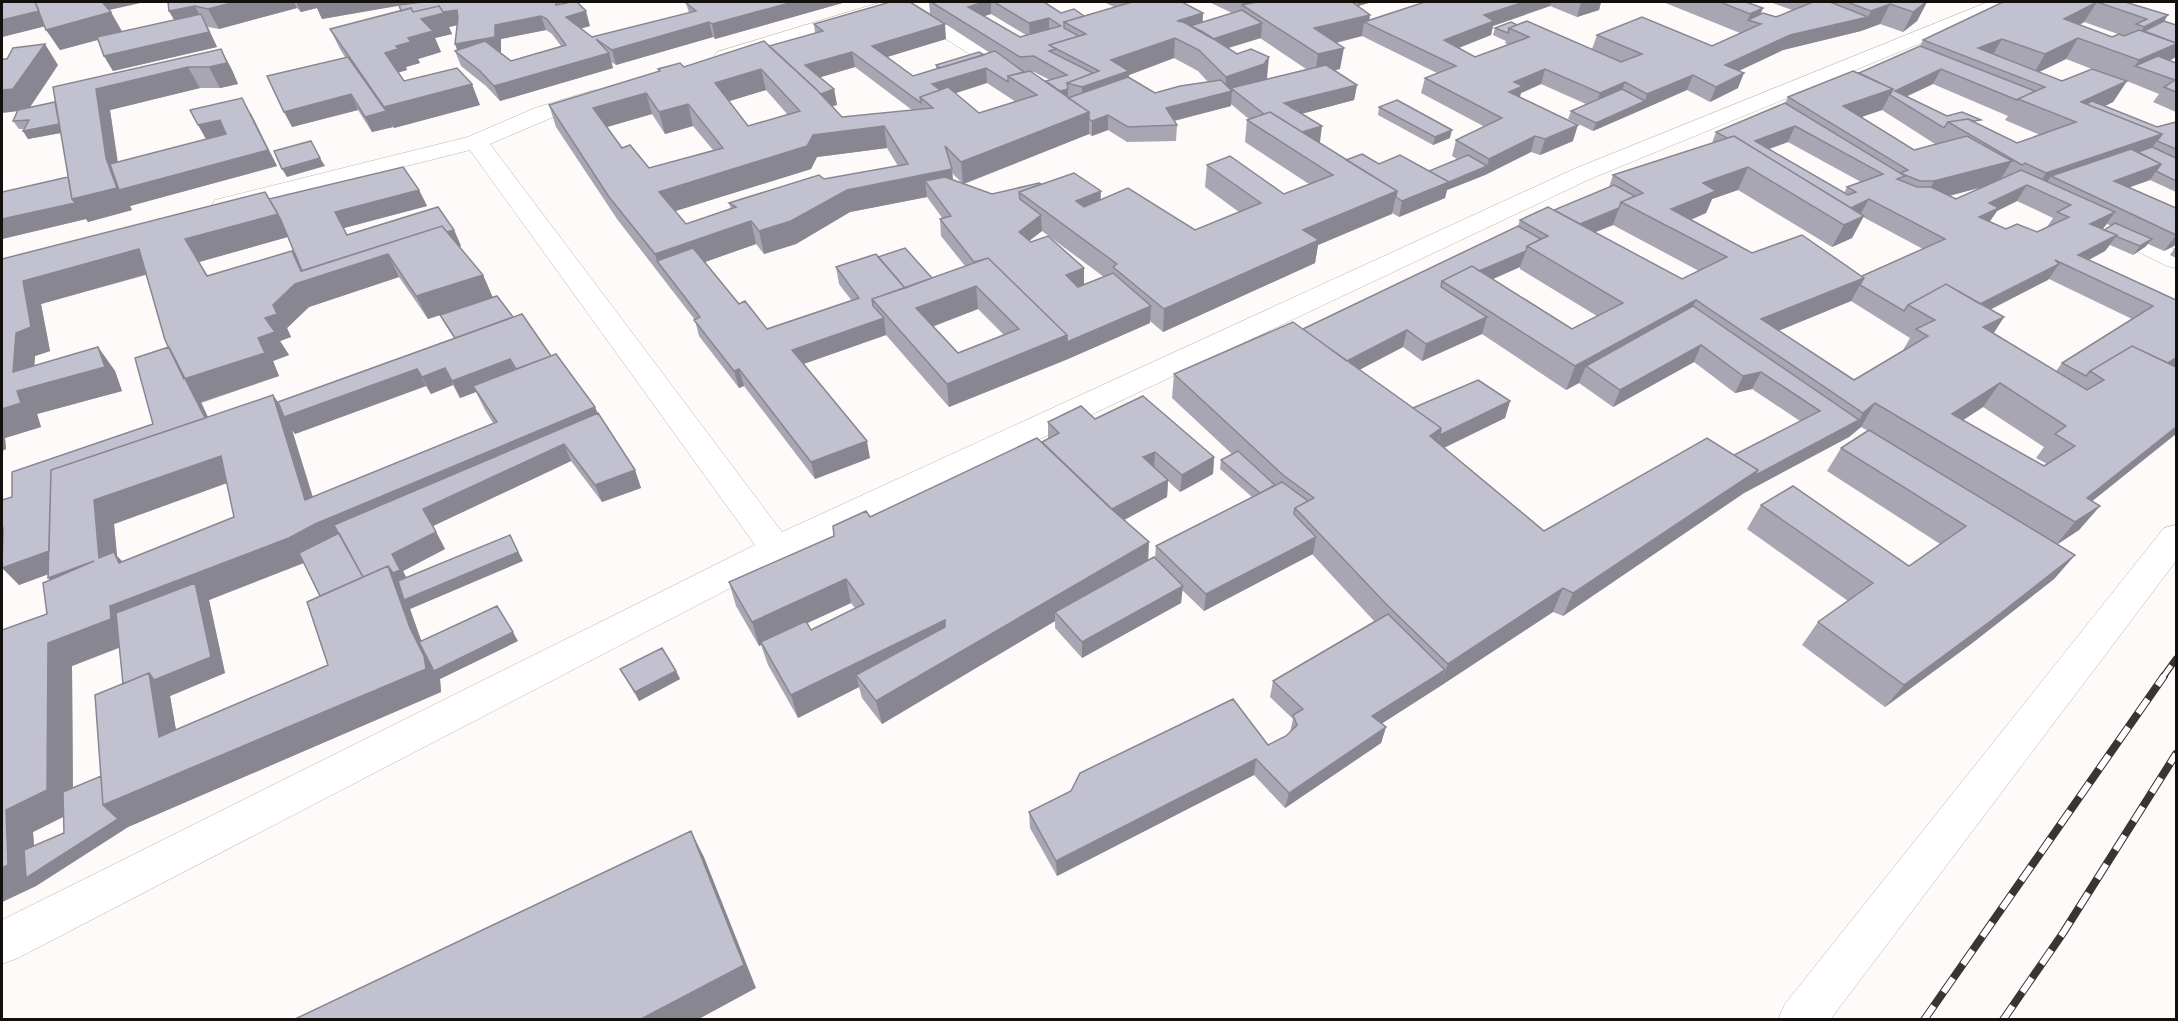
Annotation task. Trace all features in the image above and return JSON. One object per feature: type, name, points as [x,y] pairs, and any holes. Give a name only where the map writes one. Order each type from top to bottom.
[{"type":"street","points":[[699,64],[900,2],[1032,83]]},
{"type":"street","points":[[2,944],[776,549],[1582,174],[1993,3]]},
{"type":"street","points":[[199,212],[476,142],[543,113],[609,92]]},
{"type":"street","points":[[476,142],[776,549]]},
{"type":"street","points":[[2049,199],[2176,260]]},
{"type":"street","points":[[1801,1020],[2176,537]]},
{"type":"building","points":[[2,2],[35,2],[39,11],[2,20]]},
{"type":"building","points":[[35,2],[102,2],[111,12],[46,30]]},
{"type":"building","points":[[168,2],[235,2],[208,9],[195,6],[169,11]]},
{"type":"building","points":[[423,2],[556,2],[556,5],[577,2],[586,11],[566,17],[592,37],[696,11],[686,3],[691,2],[793,2],[712,24],[709,22],[612,50],[596,39],[609,53],[494,86],[480,71],[455,51],[485,41],[511,61],[566,45],[547,19],[541,16],[495,25],[495,37],[455,44],[457,10],[443,12],[439,6],[413,12],[411,8],[401,11],[399,5]]},
{"type":"building","points":[[890,2],[910,2],[945,24],[872,46],[913,76],[995,51],[1024,72],[1008,76],[1008,82],[986,68],[932,84],[940,90],[920,97],[921,103],[852,52],[805,65],[834,89],[821,94],[769,46],[823,31],[814,24]]},
{"type":"building","points":[[931,2],[984,2],[968,7],[1020,37],[1061,26],[1049,18],[1029,23],[994,2],[1044,2],[1061,13],[1074,9],[1084,16],[1064,22],[1064,28],[1079,36],[1049,45],[1056,49],[1049,51],[1093,73],[1067,83],[1068,89],[1060,91],[1046,81],[1067,75],[1034,56],[1020,57]]},
{"type":"building","points":[[1132,2],[1182,2],[1203,13],[1177,21],[1203,32],[1237,54],[1251,49],[1269,57],[1264,64],[1226,77],[1199,50],[1175,38],[1111,60],[1129,71],[1082,87],[1067,83],[1099,71],[1049,45],[1086,34],[1064,22]]},
{"type":"building","points":[[1257,2],[1352,2],[1370,15],[1314,28],[1344,48],[1318,54],[1242,5]]},
{"type":"building","points":[[1425,2],[1524,2],[1484,15],[1494,21],[1444,40],[1475,57],[1529,37],[1509,28],[1527,21],[1621,62],[1642,54],[1597,35],[1642,17],[1712,46],[1761,24],[1748,20],[1763,13],[1776,17],[1813,2],[1830,2],[1868,17],[1790,35],[1725,65],[1744,73],[1716,87],[1693,75],[1647,94],[1625,82],[1600,93],[1545,69],[1514,82],[1523,86],[1509,92],[1578,125],[1545,139],[1535,136],[1489,159],[1456,140],[1502,118],[1425,78],[1456,66],[1364,22]]},
{"type":"building","points":[[1720,2],[1746,2],[1763,8],[1750,14]]},
{"type":"building","points":[[1847,2],[1926,2],[1913,12],[1890,4],[1871,11]]},
{"type":"building","points":[[2003,2],[2097,2],[2064,19],[2112,37],[2119,34],[2124,36],[2139,30],[2176,43],[2139,60],[2078,38],[2045,54],[2002,39],[1978,48],[2062,81],[2092,69],[2127,81],[2081,102],[2162,134],[2046,173],[2025,163],[2022,165],[1948,122],[1968,119],[2017,143],[2076,122],[2018,99],[2045,87],[1923,40]]},
{"type":"building","points":[[2097,2],[2125,2],[2168,15],[2144,27],[2136,24],[2147,19]]},
{"type":"building","points":[[439,6],[444,13],[421,19],[433,31],[408,38],[411,42],[396,46],[398,49],[385,53],[404,81],[457,68],[472,84],[384,107],[330,29],[411,8],[413,12]]},
{"type":"building","points":[[1242,10],[1262,23],[1213,39],[1190,26]]},
{"type":"building","points":[[201,14],[209,32],[104,56],[97,37]]},
{"type":"building","points":[[2164,21],[2176,25],[2176,43],[2144,31]]},
{"type":"building","points":[[1511,22],[1517,25],[1509,28],[1508,33],[1495,28]]},
{"type":"building","points":[[764,41],[816,89],[842,117],[933,108],[920,97],[948,87],[979,113],[1037,95],[1008,76],[1030,71],[1089,112],[961,162],[945,146],[952,169],[847,190],[791,221],[759,231],[751,221],[655,254],[609,197],[549,105],[660,71],[658,69],[680,63],[684,67]],"holes":[[[761,69],[800,111],[748,126],[715,83]],[[646,93],[659,112],[688,104],[723,148],[649,168],[630,145],[622,148],[593,108]],[[884,126],[908,164],[824,179],[819,175],[729,203],[736,207],[686,224],[659,192],[807,146],[813,135]]]},
{"type":"building","points":[[45,44],[13,89],[2,90],[2,59],[7,59],[13,48]]},
{"type":"building","points":[[1920,46],[2035,91],[2017,100],[1941,69],[1895,91],[1947,116],[1962,112],[1981,120],[1948,122],[1944,128],[1890,95],[1893,89],[1859,73]]},
{"type":"building","points":[[221,49],[227,63],[209,67],[188,67],[96,89],[106,158],[117,188],[72,199],[53,87]]},
{"type":"building","points":[[979,52],[984,55],[940,68],[936,65]]},
{"type":"building","points":[[2158,56],[2176,63],[2176,92],[2164,87],[2175,80],[2135,66]]},
{"type":"building","points":[[348,57],[386,111],[365,117],[351,94],[284,112],[267,76]]},
{"type":"building","points":[[1326,65],[1357,85],[1284,103],[1322,126],[1302,132],[1270,112],[1264,114],[1231,88]]},
{"type":"building","points":[[1853,71],[1893,89],[1843,106],[1914,150],[1967,136],[2012,161],[1934,181],[1920,181],[1900,173],[1908,170],[1788,97]]},
{"type":"building","points":[[1128,77],[1155,93],[1180,86],[1221,80],[1232,91],[1166,108],[1177,125],[1128,127],[1108,115],[1092,121],[1089,119],[1089,112],[1068,98]]},
{"type":"building","points":[[1622,89],[1645,101],[1596,123],[1571,111]]},
{"type":"building","points":[[242,98],[268,150],[119,190],[110,164],[226,134],[220,120],[198,125],[190,110]]},
{"type":"building","points":[[1397,100],[1452,130],[1435,137],[1379,107]]},
{"type":"building","points":[[2092,101],[2157,127],[2176,122],[2176,149],[2157,141],[2162,134],[2086,104]]},
{"type":"building","points":[[55,102],[59,124],[23,131],[29,120],[13,121],[18,110]]},
{"type":"building","points":[[1785,103],[1905,176],[1897,179],[1917,187],[1931,187],[1956,199],[2021,170],[2115,212],[2090,224],[2117,235],[2078,255],[2176,300],[2176,358],[2168,363],[2132,346],[2090,371],[2086,376],[2062,363],[2153,306],[2055,260],[2059,264],[1980,304],[1946,284],[1908,305],[1904,311],[1860,285],[1864,278],[1862,276],[1945,239],[1869,199],[1851,208],[1734,136],[1727,138],[1716,132]],"holes":[[[1795,126],[1883,174],[1847,187],[1856,192],[1848,195],[1755,141]],[[2027,185],[2071,205],[2057,212],[2069,217],[2037,232],[2017,224],[2006,229],[1979,217],[1999,208],[1989,203]]]},
{"type":"building","points":[[1270,112],[1397,191],[1303,230],[1319,240],[1164,309],[1113,267],[1117,264],[1019,192],[1074,173],[1101,191],[1076,201],[1084,207],[1128,188],[1195,230],[1261,203],[1207,165],[1230,156],[1284,194],[1333,175],[1247,120]]},
{"type":"building","points":[[1734,136],[1864,216],[1844,225],[1748,167],[1703,183],[1716,191],[1671,209],[1752,253],[1802,235],[1864,278],[1761,319],[1854,380],[1928,336],[1916,329],[1935,320],[1908,305],[1946,284],[2004,317],[1983,327],[2087,390],[2104,380],[2090,371],[2132,346],[2176,367],[2176,427],[2087,498],[2100,506],[2075,522],[1875,403],[1863,413],[1696,300],[1575,366],[1442,281],[1472,266],[1572,329],[1623,303],[1527,246],[1548,236],[1520,220],[1548,207],[1682,279],[1727,257],[1621,202],[1643,193],[1613,175]],"holes":[[[2000,383],[2066,426],[2055,434],[2075,446],[2044,466],[1952,414]]]},
{"type":"building","points":[[311,141],[320,158],[282,169],[274,151]]},
{"type":"building","points":[[2152,147],[2176,158],[2176,181],[2156,171],[2161,164],[2138,152]]},
{"type":"building","points":[[2131,149],[2161,164],[2114,181],[2176,208],[2176,235],[2051,176]]},
{"type":"building","points":[[1362,154],[1379,164],[1400,155],[1449,182],[1402,201],[1396,197],[1397,191],[1346,160]]},
{"type":"building","points":[[1468,155],[1487,166],[1449,182],[1429,171]]},
{"type":"building","points":[[403,167],[419,190],[335,212],[347,235],[438,207],[454,230],[447,232],[442,226],[302,271],[281,220],[269,199]]},
{"type":"building","points":[[68,177],[72,199],[75,203],[2,219],[2,192]]},
{"type":"building","points":[[945,177],[992,194],[1041,184],[1019,192],[1020,199],[1041,215],[1019,232],[1031,242],[1048,236],[1084,268],[1066,275],[1078,287],[1113,273],[1151,306],[1067,342],[1067,335],[988,258],[974,262],[940,219],[951,216],[925,181]]},
{"type":"building","points":[[1614,185],[1635,196],[1621,202],[1619,208],[1580,224],[1554,210]]},
{"type":"building","points":[[265,192],[278,214],[185,239],[207,276],[292,251],[301,271],[442,226],[483,275],[416,296],[388,254],[295,284],[273,305],[277,314],[265,318],[275,332],[258,338],[265,353],[184,379],[165,340],[139,249],[23,281],[31,327],[16,333],[13,372],[98,347],[105,367],[17,391],[21,403],[2,409],[2,259]]},
{"type":"building","points":[[2115,223],[2152,239],[2140,246],[2104,230]]},
{"type":"building","points":[[1518,226],[1541,239],[1527,246],[1526,251],[1479,271],[1472,266],[1442,281],[1441,287],[1487,317],[1426,344],[1407,330],[1347,361],[1303,329]]},
{"type":"building","points":[[693,248],[739,304],[745,301],[767,329],[859,298],[836,267],[876,254],[905,288],[872,299],[873,306],[884,318],[792,350],[867,441],[811,462],[739,369],[734,371],[694,320],[700,317],[657,261]]},
{"type":"building","points":[[905,248],[932,278],[905,288],[878,257]]},
{"type":"building","points":[[988,258],[1067,335],[947,384],[872,299]],"holes":[[[976,286],[1019,329],[958,353],[916,308]]]},
{"type":"building","points":[[497,296],[513,317],[455,338],[440,315]]},
{"type":"building","points":[[1693,306],[1859,420],[1754,476],[1758,470],[1734,455],[1820,411],[1761,372],[1743,376],[1701,345],[1620,390],[1586,366]]},
{"type":"building","points":[[522,314],[551,356],[516,369],[510,359],[452,381],[445,368],[422,377],[417,369],[284,417],[278,402]]},
{"type":"building","points":[[1293,322],[1441,428],[1430,436],[1544,531],[1707,438],[1758,470],[1573,593],[1563,588],[1448,664],[1389,607],[1295,508],[1314,498],[1283,475],[1174,374]]},
{"type":"building","points":[[169,347],[205,418],[51,470],[49,551],[2,568],[2,500],[12,497],[12,472],[153,424],[135,358]]},
{"type":"building","points":[[556,354],[595,407],[315,524],[289,538],[110,606],[111,619],[48,643],[47,790],[6,810],[8,865],[2,868],[2,630],[47,614],[43,583],[94,561],[48,578],[51,470],[273,395],[305,500],[497,422],[473,386]],"holes":[[[221,456],[234,517],[119,563],[114,552],[99,558],[94,500]]]},
{"type":"building","points":[[1478,380],[1510,401],[1440,435],[1441,428],[1413,408]]},
{"type":"building","points":[[1143,396],[1214,457],[1182,475],[1155,452],[1143,457],[1168,480],[1112,509],[1042,442],[1059,433],[1048,422],[1081,406],[1095,419]]},
{"type":"building","points":[[598,413],[635,470],[595,485],[564,444],[423,509],[436,532],[392,554],[400,570],[393,573],[388,566],[363,577],[334,525]]},
{"type":"building","points":[[1869,430],[2075,555],[1904,685],[1818,622],[1873,583],[1761,505],[1793,486],[1909,566],[1966,526],[1841,448]]},
{"type":"building","points":[[1037,438],[1149,542],[876,701],[856,675],[945,627],[945,620],[791,695],[761,642],[806,621],[811,630],[864,604],[846,579],[752,622],[729,582],[834,536],[833,526],[866,511],[870,517]]},
{"type":"building","points":[[1238,451],[1275,485],[1260,493],[1221,460]]},
{"type":"building","points":[[1282,482],[1308,501],[1295,508],[1294,514],[1316,537],[1206,594],[1156,546]]},
{"type":"building","points":[[339,533],[363,577],[320,596],[299,553]]},
{"type":"building","points":[[510,535],[518,552],[404,600],[398,581]]},
{"type":"building","points":[[1154,557],[1183,586],[1082,642],[1055,612]]},
{"type":"building","points":[[388,566],[410,628],[424,656],[426,669],[103,805],[95,695],[149,673],[159,737],[328,665],[307,602]]},
{"type":"building","points":[[195,583],[211,657],[154,680],[149,673],[123,684],[116,613]]},
{"type":"building","points":[[497,606],[513,632],[434,671],[419,642]]},
{"type":"building","points":[[1388,614],[1445,670],[1372,716],[1386,727],[1289,793],[1256,759],[1056,861],[1029,812],[1071,791],[1080,773],[1233,699],[1268,745],[1286,736],[1297,725],[1293,715],[1303,709],[1273,681]]},
{"type":"building","points":[[662,648],[676,671],[635,692],[620,669]]},
{"type":"building","points":[[101,776],[103,805],[118,819],[26,878],[24,850],[64,833],[63,792]]},
{"type":"building","points":[[691,831],[744,965],[639,1020],[293,1020]]},
{"type":"railway","points":[[2163,677],[2176,659]]},
{"type":"railway","points":[[1924,1020],[2164,676]]},
{"type":"railway","points":[[2003,1020],[2063,933],[2176,754]]}]
